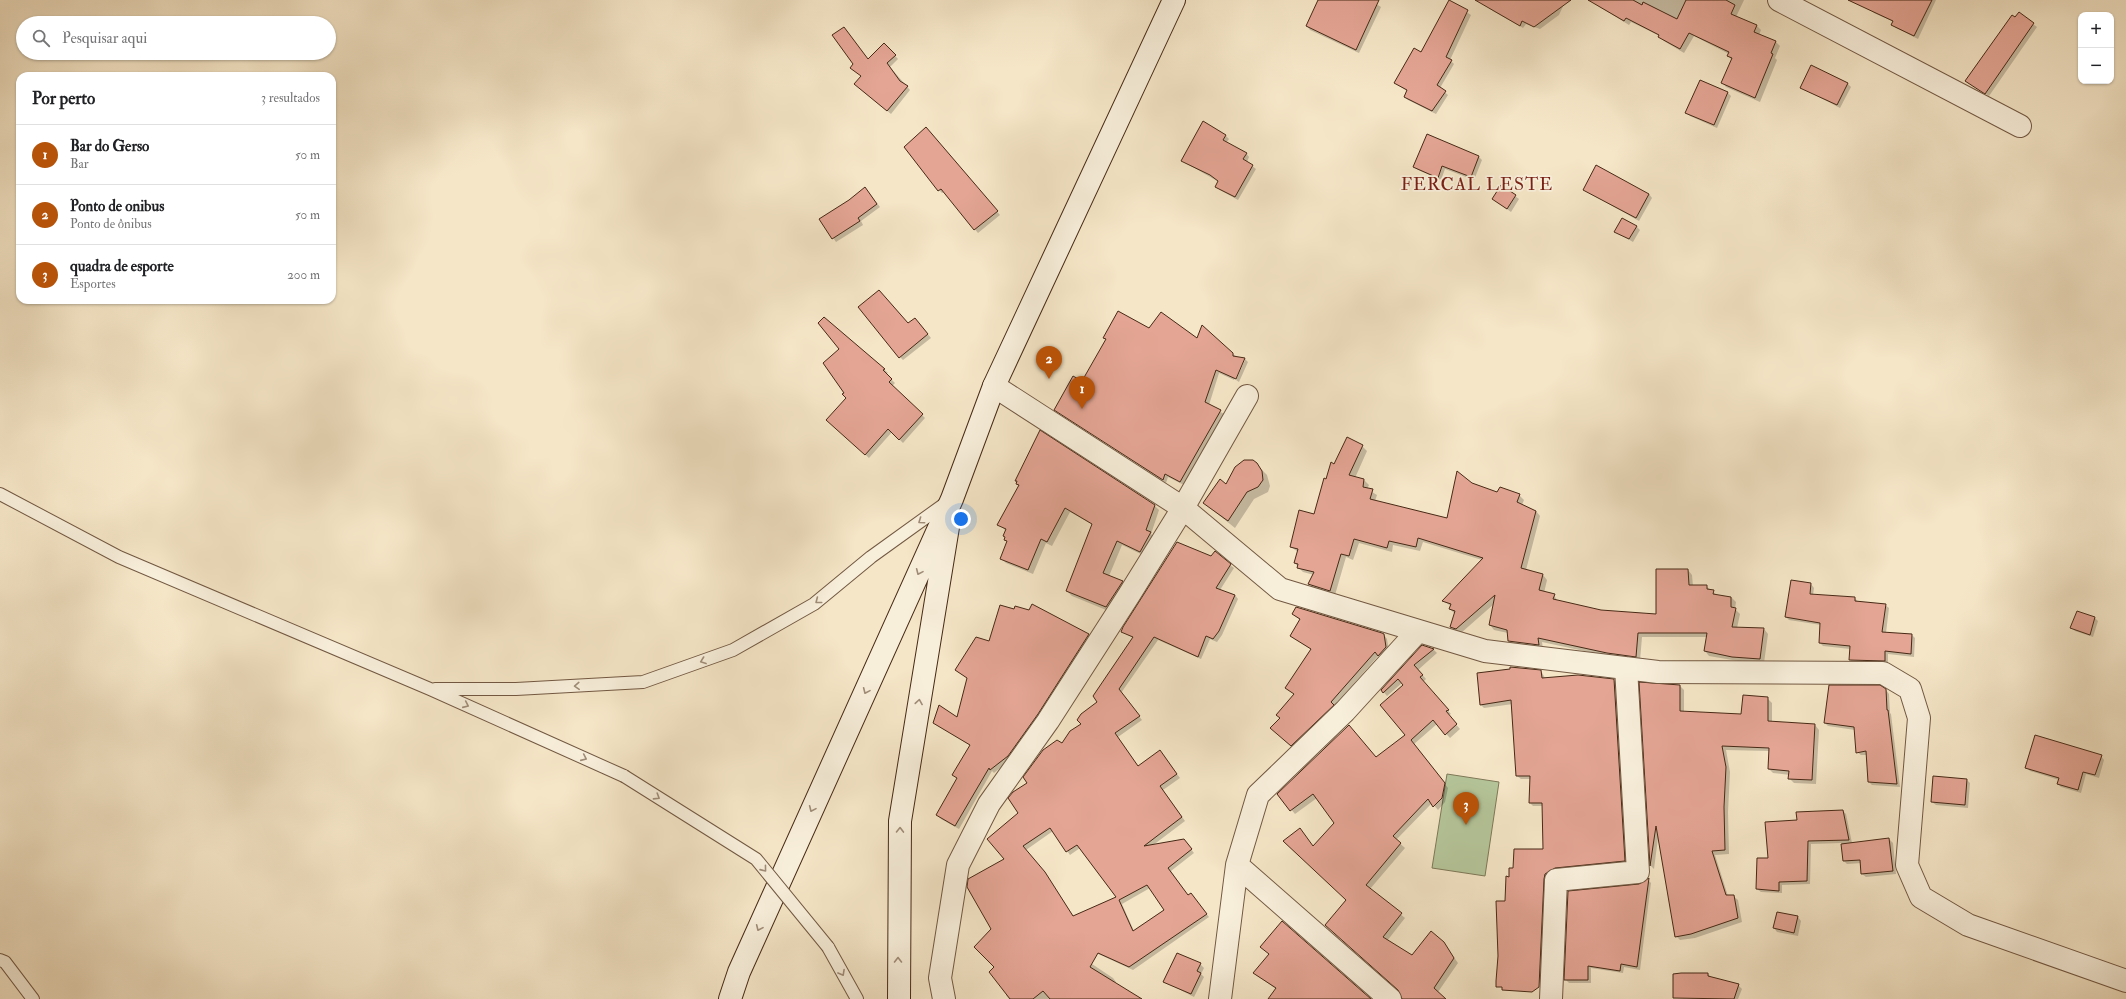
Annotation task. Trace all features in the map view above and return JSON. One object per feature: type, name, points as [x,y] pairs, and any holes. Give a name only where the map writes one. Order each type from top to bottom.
[{"type":"street","points":[[730,999],[739,972],[952,498],[994,386],[1174,0]]},
{"type":"street","points":[[1779,0],[2020,126]]},
{"type":"street","points":[[994,386],[1183,508],[1280,589],[1485,651],[1658,672],[1883,673],[1910,688],[1919,718],[1907,865],[1921,897],[1968,925],[2126,981]]},
{"type":"street","points":[[944,999],[940,978],[958,865],[989,804],[1048,721],[1183,508],[1247,396]]},
{"type":"street","points":[[899,999],[900,821],[952,498]]},
{"type":"street","points":[[1220,999],[1237,865],[1258,795],[1345,711],[1418,631]]},
{"type":"street","points":[[1551,999],[1556,880],[1638,872],[1626,668]]},
{"type":"street","points":[[1237,865],[1390,999]]},
{"type":"lane","points":[[0,494],[119,557],[430,689],[624,776],[756,859],[828,947],[857,999]]},
{"type":"lane","points":[[430,689],[516,689],[643,682],[733,650],[814,604],[871,557],[952,498]]},
{"type":"lane","points":[[0,960],[5,962],[33,999]]},
{"type":"green space","points":[[1447,774],[1499,782],[1485,876],[1432,868]]},
{"type":"building","points":[[1318,0],[1379,0],[1356,50],[1306,26]]},
{"type":"building","points":[[1449,0],[1468,10],[1446,57],[1452,60],[1437,85],[1446,91],[1432,111],[1404,97],[1407,90],[1394,83],[1414,48],[1421,52]]},
{"type":"building","points":[[1475,0],[1571,0],[1534,27],[1522,21],[1520,26]]},
{"type":"building","points":[[1588,0],[1633,0],[1642,5],[1643,2],[1677,19],[1686,0],[1726,0],[1735,5],[1731,14],[1757,25],[1754,32],[1776,41],[1771,53],[1773,54],[1755,98],[1721,83],[1732,58],[1727,56],[1729,52],[1689,33],[1680,49],[1658,37],[1659,35],[1626,18],[1624,21]]},
{"type":"building","points":[[1848,0],[1932,0],[1914,36],[1891,25],[1893,21]]},
{"type":"building","points":[[2019,12],[2034,23],[1985,94],[1965,81],[2012,15],[2015,17]]},
{"type":"building","points":[[844,27],[868,59],[884,43],[896,55],[887,63],[900,81],[908,86],[887,111],[854,84],[861,76],[850,68],[853,64],[832,35]]},
{"type":"building","points":[[1811,65],[1848,83],[1837,105],[1800,88]]},
{"type":"building","points":[[1700,80],[1728,92],[1714,125],[1685,113]]},
{"type":"building","points":[[1203,121],[1226,135],[1223,140],[1247,153],[1243,159],[1253,165],[1235,197],[1215,187],[1218,181],[1210,175],[1181,161]]},
{"type":"building","points":[[926,127],[998,211],[974,230],[941,189],[938,191],[904,147]]},
{"type":"building","points":[[1427,134],[1479,156],[1471,177],[1442,166],[1438,178],[1413,167]]},
{"type":"building","points":[[1596,165],[1649,194],[1636,218],[1583,190]]},
{"type":"building","points":[[1501,185],[1516,195],[1507,209],[1492,199]]},
{"type":"building","points":[[865,187],[877,204],[858,218],[860,221],[832,239],[819,219],[849,200]]},
{"type":"building","points":[[1622,218],[1637,226],[1629,239],[1614,232]]},
{"type":"building","points":[[879,290],[908,323],[915,318],[928,334],[899,358],[858,307]]},
{"type":"building","points":[[1118,311],[1149,328],[1161,312],[1197,338],[1202,325],[1233,353],[1233,356],[1245,358],[1236,379],[1216,370],[1205,402],[1221,410],[1180,482],[1165,474],[1163,480],[1054,410],[1073,376],[1082,381],[1106,339],[1103,338]]},
{"type":"building","points":[[824,317],[885,369],[883,370],[892,379],[889,382],[923,414],[899,440],[888,429],[865,455],[826,420],[846,398],[823,363],[839,349],[818,323]]},
{"type":"building","points":[[1040,430],[1155,505],[1146,530],[1151,532],[1140,552],[1117,541],[1103,573],[1123,581],[1106,607],[1066,591],[1092,524],[1065,508],[1047,542],[1041,539],[1028,570],[1000,559],[1007,541],[1004,540],[1005,537],[1003,536],[1006,529],[997,525],[1019,485],[1016,484],[1017,481],[1015,481]]},
{"type":"building","points":[[1347,437],[1363,445],[1349,475],[1364,479],[1363,487],[1373,489],[1370,499],[1447,518],[1457,471],[1472,483],[1497,492],[1500,487],[1520,494],[1517,502],[1536,511],[1521,568],[1543,574],[1539,590],[1555,594],[1553,599],[1601,610],[1656,614],[1656,569],[1688,569],[1689,585],[1707,585],[1707,589],[1714,590],[1713,594],[1731,597],[1731,607],[1736,608],[1732,627],[1764,628],[1760,659],[1732,657],[1704,651],[1707,633],[1638,633],[1636,657],[1607,653],[1538,638],[1539,645],[1508,641],[1507,630],[1489,625],[1495,595],[1456,629],[1450,627],[1455,611],[1449,609],[1451,604],[1442,601],[1483,558],[1418,538],[1416,547],[1389,541],[1387,548],[1354,539],[1349,556],[1341,554],[1330,591],[1308,584],[1314,572],[1297,568],[1298,564],[1294,563],[1298,549],[1290,547],[1299,510],[1314,514],[1324,478],[1326,479],[1331,462],[1334,464]]},
{"type":"building","points":[[1244,460],[1253,460],[1257,463],[1262,471],[1263,480],[1258,487],[1247,492],[1228,521],[1203,503],[1220,479],[1226,484],[1235,467]]},
{"type":"building","points":[[1177,542],[1211,556],[1215,551],[1231,564],[1216,588],[1235,595],[1219,631],[1213,639],[1206,636],[1198,657],[1154,637],[1119,689],[1140,716],[1115,733],[1138,766],[1160,750],[1177,774],[1160,786],[1182,817],[1144,846],[1184,839],[1192,849],[1168,868],[1188,895],[1191,893],[1207,914],[1129,967],[1098,953],[1090,967],[1142,999],[1050,999],[1043,991],[1033,999],[1010,999],[989,972],[994,967],[974,947],[991,929],[967,887],[968,879],[1004,859],[987,839],[1018,813],[1008,798],[1013,792],[1027,783],[1023,777],[1043,750],[1057,740],[1062,743],[1070,731],[1081,724],[1077,720],[1081,714],[1097,702],[1093,696],[1133,637],[1121,632]],"holes":[[[1050,828],[1066,852],[1077,845],[1116,897],[1073,916],[1045,872],[1023,846]],[[1147,885],[1164,910],[1133,931],[1119,900]]]},
{"type":"building","points":[[1791,580],[1811,583],[1810,594],[1855,597],[1855,601],[1886,604],[1882,632],[1912,634],[1911,654],[1885,651],[1885,661],[1849,660],[1850,646],[1819,643],[1820,623],[1785,617]]},
{"type":"building","points":[[1032,604],[1089,634],[1038,714],[1008,756],[990,770],[989,768],[955,826],[936,815],[957,778],[952,775],[970,745],[933,723],[939,705],[957,717],[967,678],[955,670],[976,637],[989,641],[1000,605],[1014,609],[1015,606],[1029,610]]},
{"type":"building","points":[[1296,607],[1382,633],[1384,634],[1386,647],[1378,656],[1375,652],[1331,702],[1334,705],[1291,746],[1270,728],[1280,718],[1276,715],[1294,694],[1285,688],[1311,649],[1290,636],[1300,619],[1292,614]]},
{"type":"building","points":[[2077,611],[2095,617],[2090,635],[2070,628]]},
{"type":"building","points":[[1422,645],[1434,649],[1414,665],[1423,675],[1420,677],[1449,710],[1446,711],[1457,724],[1445,735],[1433,720],[1411,740],[1445,783],[1442,798],[1433,807],[1428,799],[1393,836],[1401,843],[1366,885],[1402,913],[1383,937],[1412,955],[1431,931],[1444,942],[1454,958],[1434,988],[1446,999],[1402,999],[1398,990],[1325,925],[1346,900],[1283,841],[1300,828],[1313,846],[1334,823],[1313,794],[1290,811],[1277,794],[1349,725],[1376,757],[1405,735],[1380,705],[1403,685],[1398,679],[1383,693],[1381,690]]},
{"type":"building","points":[[1510,667],[1541,670],[1542,678],[1578,675],[1614,679],[1625,861],[1555,868],[1545,874],[1539,987],[1532,992],[1502,990],[1502,987],[1496,987],[1498,956],[1496,901],[1505,901],[1506,876],[1509,877],[1509,868],[1513,868],[1514,849],[1543,849],[1542,803],[1529,803],[1530,776],[1516,776],[1511,700],[1480,705],[1477,673],[1510,669]]},
{"type":"building","points":[[1639,682],[1680,685],[1680,711],[1741,714],[1743,695],[1768,697],[1768,721],[1815,724],[1812,780],[1788,779],[1789,771],[1768,769],[1769,748],[1722,746],[1726,767],[1724,807],[1725,850],[1712,851],[1726,895],[1734,895],[1738,918],[1691,934],[1675,937],[1656,826],[1650,866]]},
{"type":"building","points":[[1829,685],[1880,685],[1886,689],[1887,710],[1897,784],[1868,782],[1866,751],[1856,753],[1854,727],[1824,723]]},
{"type":"building","points":[[2035,735],[2102,755],[2095,775],[2083,772],[2078,790],[2057,784],[2059,778],[2025,768]]},
{"type":"building","points":[[1933,776],[1967,779],[1965,805],[1931,802]]},
{"type":"building","points":[[1843,810],[1849,840],[1808,841],[1807,881],[1779,882],[1779,891],[1756,889],[1757,858],[1768,858],[1765,822],[1797,820],[1796,812]]},
{"type":"building","points":[[1889,838],[1893,871],[1861,874],[1860,860],[1843,861],[1841,844]]},
{"type":"building","points":[[1649,878],[1637,967],[1621,964],[1620,971],[1588,966],[1588,980],[1564,980],[1568,891],[1639,884]]},
{"type":"building","points":[[1777,912],[1798,916],[1794,933],[1773,928]]},
{"type":"building","points":[[1282,921],[1371,999],[1268,999],[1276,988],[1253,973],[1269,954],[1260,947]]},
{"type":"building","points":[[1177,953],[1201,963],[1197,971],[1201,973],[1191,994],[1163,982]]},
{"type":"building","points":[[1708,973],[1708,976],[1739,984],[1734,999],[1673,998],[1673,974]]},
{"type":"place","name":"Ponto de onibus","points":[[1049,379]]},
{"type":"place","name":"Bar do Gerso","points":[[1082,409]]},
{"type":"place","name":"quadra de esporte","points":[[1466,825]]},
{"type":"district","name":"FERCAL LESTE","points":[[1477,184]]}]
